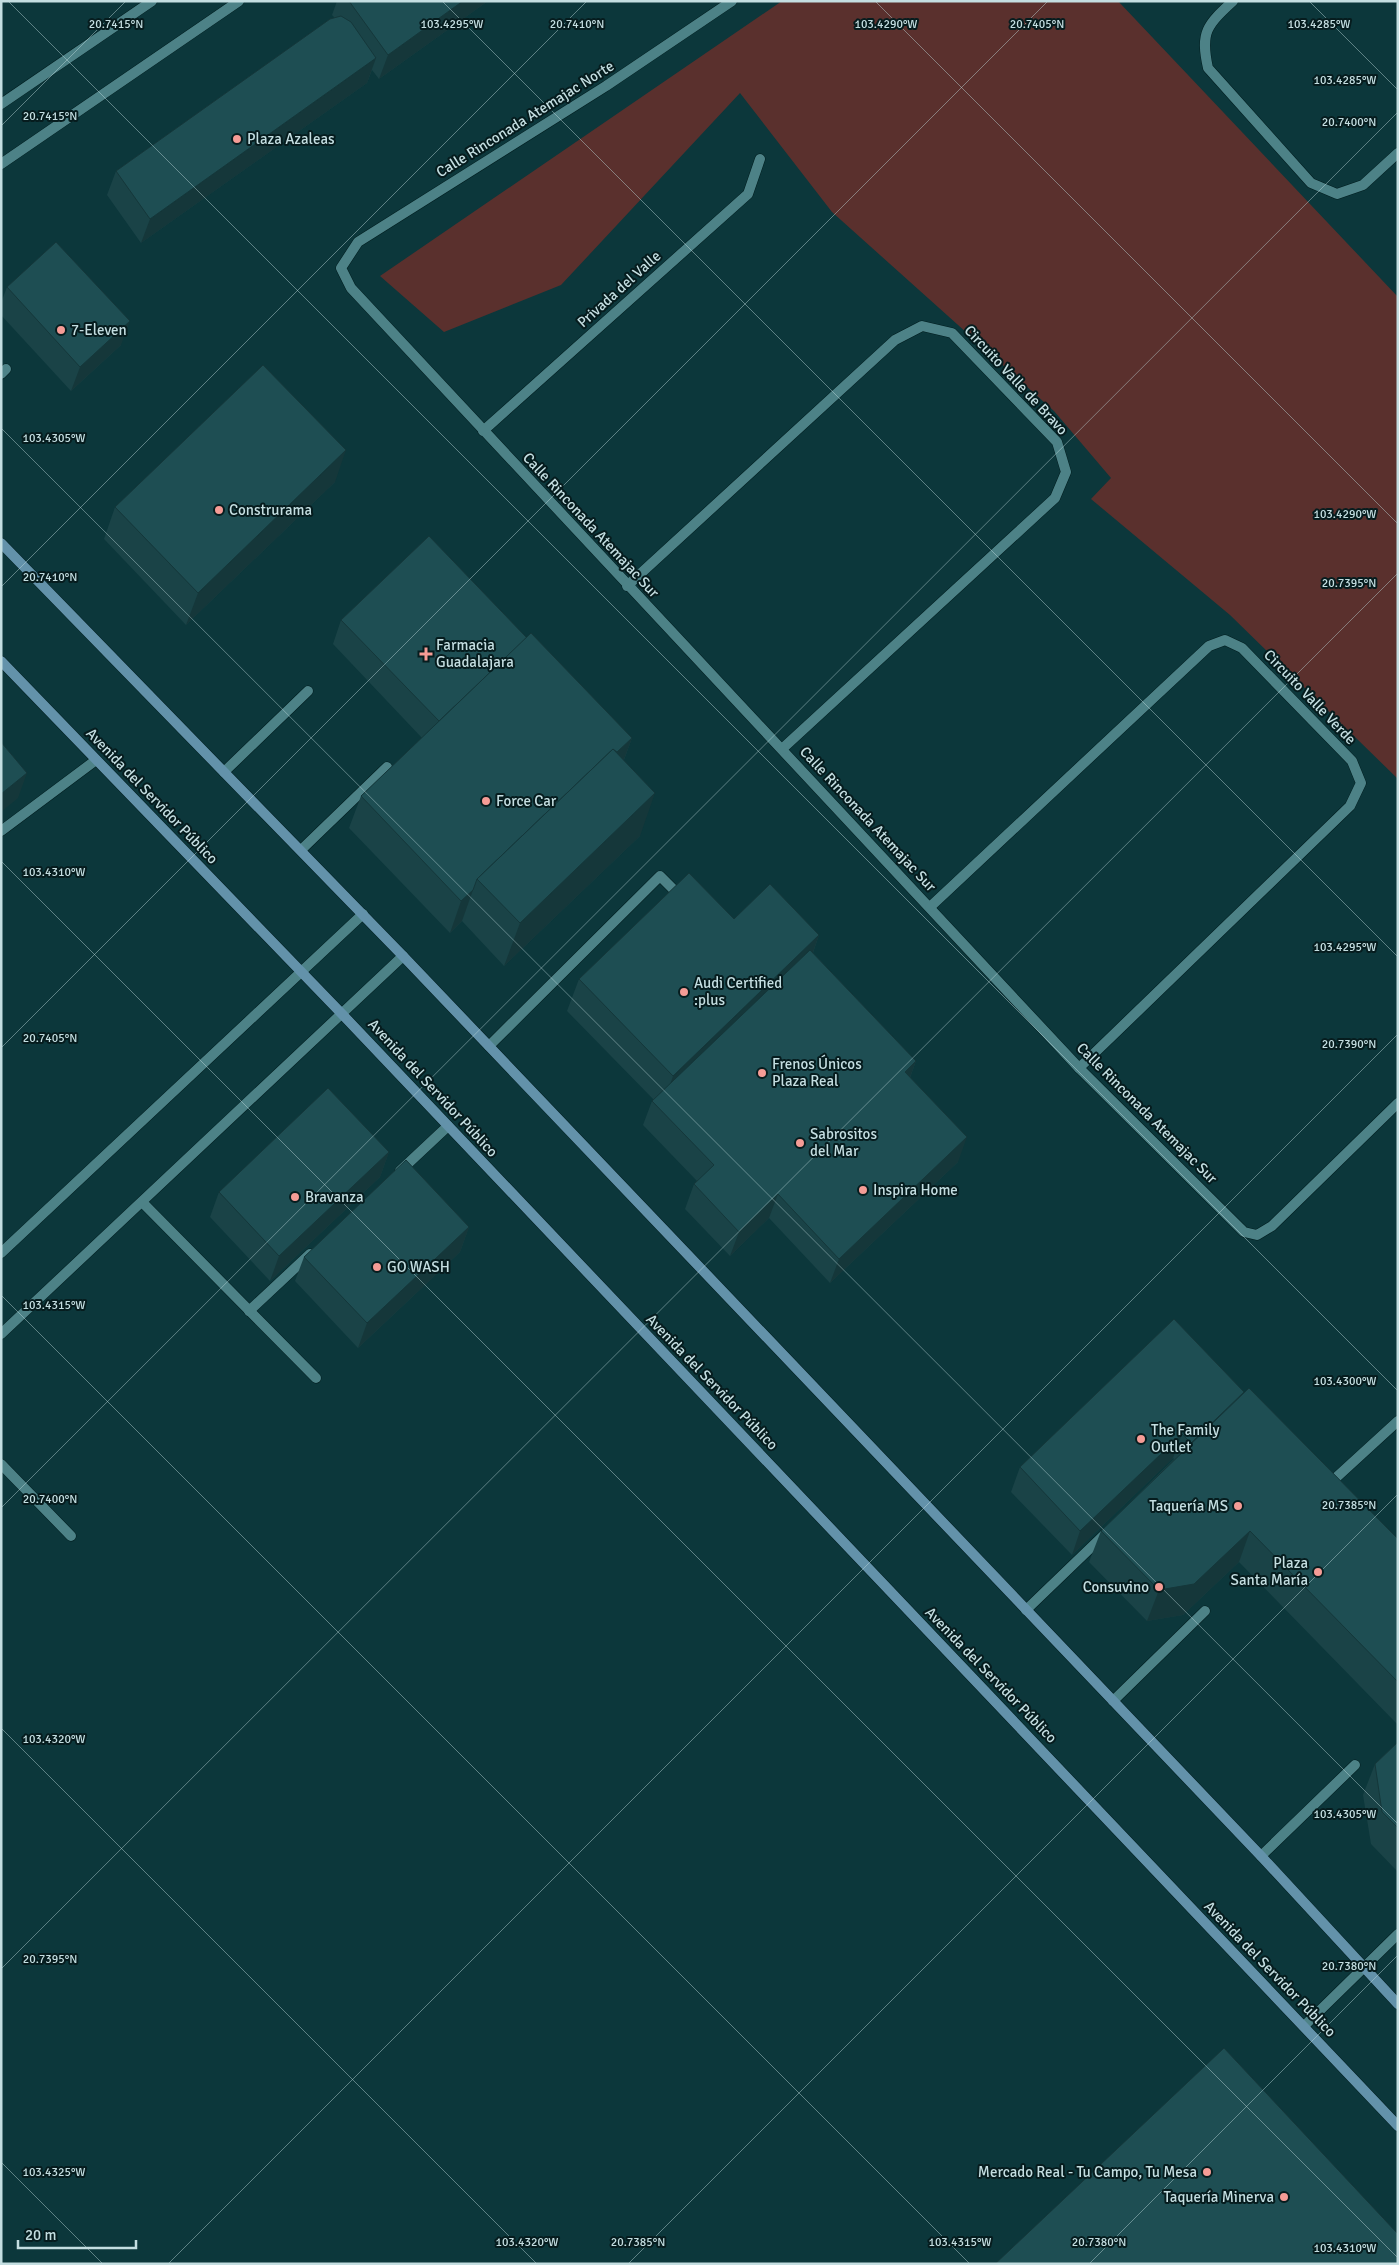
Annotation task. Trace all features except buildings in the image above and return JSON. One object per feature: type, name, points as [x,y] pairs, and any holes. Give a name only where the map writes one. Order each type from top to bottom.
[{"type":"street","points":[[1,104],[152,1]]},
{"type":"street","points":[[1,164],[239,1]]},
{"type":"street","name":"Calle Rinconada Atemajac Norte","points":[[341,268],[358,242],[606,86],[732,1]]},
{"type":"street","points":[[1233,1],[1212,20],[1203,46],[1208,68],[1311,183],[1337,194],[1363,185],[1398,153]]},
{"type":"street","name":"Privada del Valle","points":[[483,431],[748,194],[760,159]]},
{"type":"street","name":"Calle Rinconada Atemajac Sur","points":[[341,268],[351,288],[627,586],[1080,1068],[1244,1232],[1258,1235],[1272,1226],[1398,1103]]},
{"type":"street","name":"Circuito Valle de Bravo","points":[[627,586],[895,340],[922,326],[952,333],[1057,442],[1066,472],[1055,498],[782,749]]},
{"type":"street","points":[[1,543],[363,914],[1261,1856],[1398,2004]]},
{"type":"street","name":"Circuito Valle Verde","points":[[930,908],[1209,646],[1224,640],[1242,648],[1352,761],[1361,784],[1350,806],[1080,1068]]},
{"type":"street","name":"Avenida del Servidor Público","points":[[1,661],[342,1014],[1398,2126]]},
{"type":"street","points":[[224,772],[308,690]]},
{"type":"street","points":[[1,831],[96,760]]},
{"type":"street","points":[[301,850],[387,767]]},
{"type":"street","points":[[489,1046],[660,876],[692,909]]},
{"type":"street","points":[[1,1253],[363,914]]},
{"type":"street","points":[[1,1334],[403,956]]},
{"type":"street","points":[[391,1179],[448,1126]]},
{"type":"street","points":[[142,1202],[316,1378]]},
{"type":"street","points":[[249,1311],[320,1245]]},
{"type":"street","points":[[1323,1490],[1398,1421]]},
{"type":"street","points":[[1,1464],[71,1536]]},
{"type":"street","points":[[1026,1610],[1115,1524]]},
{"type":"street","points":[[1113,1701],[1205,1611]]},
{"type":"street","points":[[1261,1856],[1355,1765]]},
{"type":"street","points":[[1304,2026],[1398,1934]]},
{"type":"shaded area","points":[[782,1],[1118,1],[1398,297],[1398,779],[1230,615],[1091,499],[1111,478],[1054,411],[832,212],[740,93],[561,285],[444,332],[380,276]]},
{"type":"place","name":"Plaza Azaleas","points":[[237,139]]},
{"type":"place","name":"7-Eleven","points":[[61,330]]},
{"type":"place","name":"Construrama","points":[[219,510]]},
{"type":"place","name":"Farmacia Guadalajara","points":[[426,654]]},
{"type":"place","name":"Force Car","points":[[486,801]]},
{"type":"place","name":"Audi Certified :plus","points":[[684,992]]},
{"type":"place","name":"Frenos Únicos Plaza Real","points":[[762,1073]]},
{"type":"place","name":"Sabrositos del Mar","points":[[800,1143]]},
{"type":"place","name":"Inspira Home","points":[[863,1190]]},
{"type":"place","name":"Bravanza","points":[[295,1197]]},
{"type":"place","name":"GO WASH","points":[[377,1267]]},
{"type":"place","name":"The Family Outlet","points":[[1141,1439]]},
{"type":"place","name":"Taquería MS","points":[[1238,1506]]},
{"type":"place","name":"Plaza Santa María","points":[[1318,1572]]},
{"type":"place","name":"Consuvino","points":[[1159,1587]]},
{"type":"place","name":"Mercado Real - Tu Campo, Tu Mesa","points":[[1207,2172]]},
{"type":"place","name":"Taquería Minerva","points":[[1284,2197]]}]
